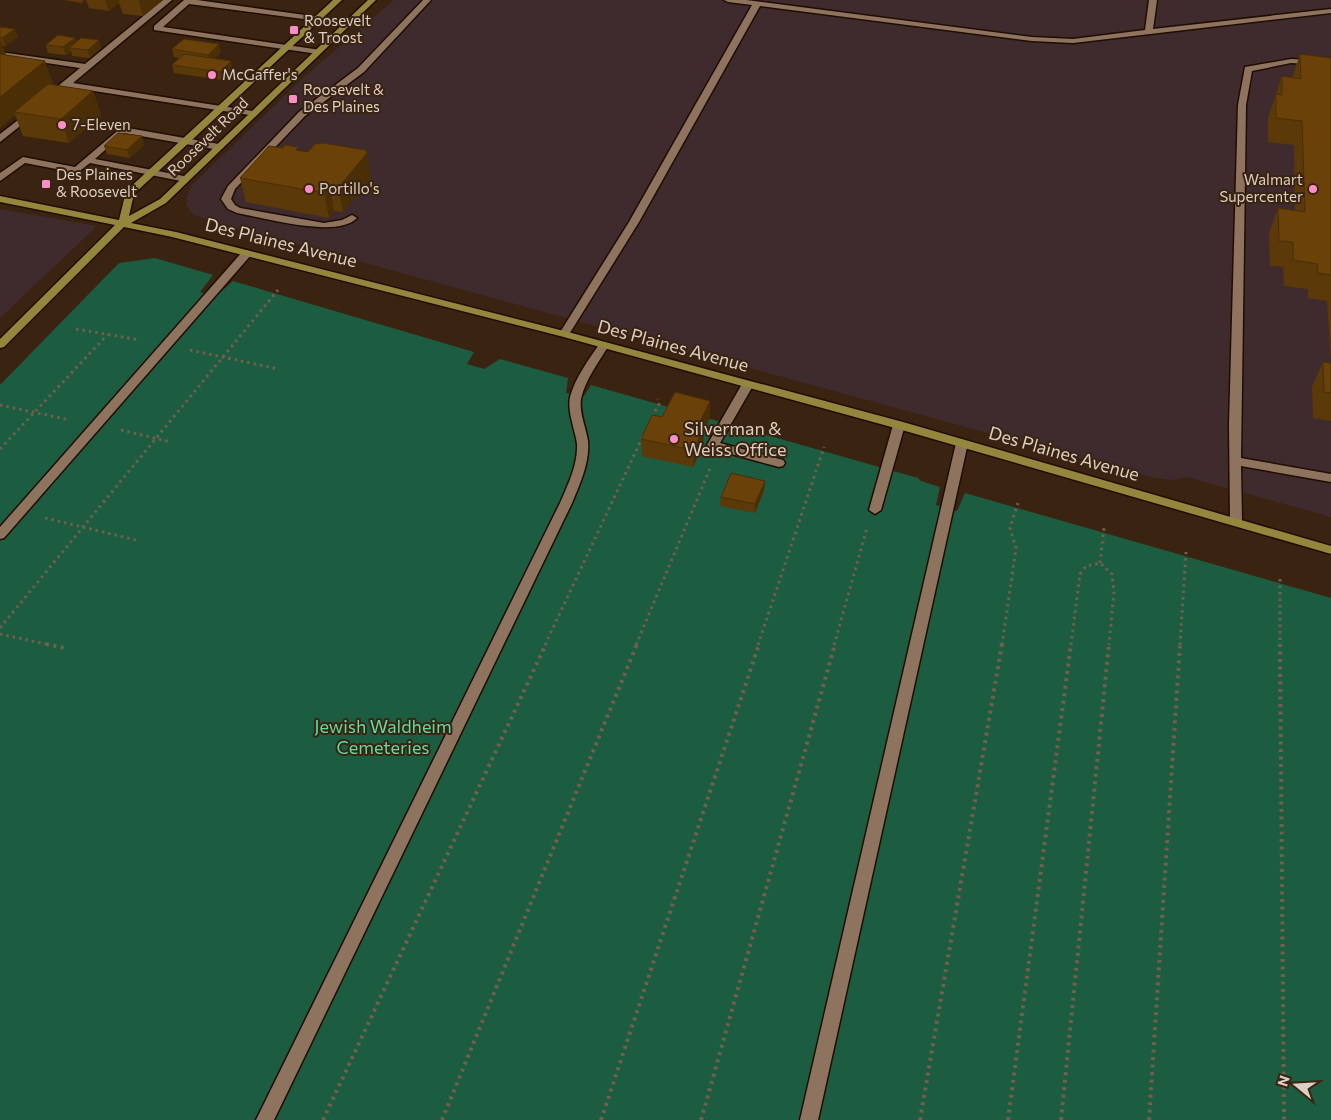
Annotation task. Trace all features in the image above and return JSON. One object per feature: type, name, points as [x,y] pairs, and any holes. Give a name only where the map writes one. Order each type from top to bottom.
[{"type":"main road","name":"Roosevelt Road","points":[[122,224],[129,193],[338,0]]},
{"type":"main road","name":"Roosevelt Road","points":[[0,345],[122,224],[163,201],[372,0]]},
{"type":"main road","name":"Des Plaines Avenue","points":[[0,199],[173,234],[564,334],[899,424],[1331,550]]},
{"type":"lane","points":[[44,103],[168,0]]},
{"type":"lane","points":[[352,218],[339,225],[324,226],[237,210],[226,200],[231,188],[302,114],[360,70],[427,0]]},
{"type":"lane","points":[[728,0],[1032,39],[1073,41],[1149,34],[1331,11]]},
{"type":"lane","points":[[1149,34],[1153,0]]},
{"type":"lane","points":[[318,52],[156,28],[187,1],[349,23]]},
{"type":"lane","points":[[564,334],[634,222],[757,4]]},
{"type":"lane","points":[[0,54],[87,67]]},
{"type":"lane","points":[[1236,521],[1242,105],[1248,69],[1291,61],[1331,63]]},
{"type":"lane","points":[[66,84],[253,114]]},
{"type":"lane","points":[[0,139],[36,109]]},
{"type":"lane","points":[[0,178],[23,160],[77,170],[122,130],[219,147]]},
{"type":"lane","points":[[88,160],[186,179]]},
{"type":"lane","points":[[0,535],[247,252]]},
{"type":"lane","points":[[265,1120],[553,530],[578,472],[582,457],[583,439],[576,412],[576,395],[604,346]]},
{"type":"lane","points":[[748,384],[713,445],[779,462]]},
{"type":"lane","points":[[875,510],[899,424]]},
{"type":"lane","points":[[809,1120],[962,443]]},
{"type":"lane","points":[[1236,461],[1331,478]]},
{"type":"path","points":[[0,628],[278,290]]},
{"type":"path","points":[[0,449],[108,334]]},
{"type":"path","points":[[650,421],[658,404],[658,399]]},
{"type":"path","points":[[323,1120],[646,430]]},
{"type":"path","points":[[442,1120],[694,504],[721,447]]},
{"type":"path","points":[[601,1120],[824,447]]},
{"type":"path","points":[[920,1120],[1011,591],[1016,548],[1010,528],[1018,503]]},
{"type":"path","points":[[701,1120],[866,535],[875,510]]},
{"type":"path","points":[[20,513],[136,540]]},
{"type":"path","points":[[1100,564],[1104,528]]},
{"type":"path","points":[[1149,1120],[1186,552]]},
{"type":"path","points":[[1008,1120],[1078,580],[1083,568],[1091,564],[1100,564],[1112,574],[1114,592],[1061,1120]]},
{"type":"path","points":[[1280,579],[1284,1120]]},
{"type":"path","points":[[0,634],[65,648]]},
{"type":"shaded area","points":[[394,0],[1331,0],[1331,517],[1187,477],[1174,480],[1156,478],[1098,463],[194,215],[187,206],[187,197],[192,185],[303,78]]},
{"type":"shaded area","points":[[0,209],[97,226],[0,318]]},
{"type":"green space","name":"Jewish Waldheim Cemeteries","points":[[155,258],[213,275],[200,292],[215,297],[233,281],[474,352],[467,364],[484,369],[500,359],[568,378],[566,393],[584,396],[591,385],[918,478],[921,481],[940,487],[936,505],[957,511],[965,493],[1331,598],[1331,1120],[0,1120],[0,385],[119,263]]},
{"type":"building","points":[[0,27],[15,29],[0,38]]},
{"type":"building","points":[[58,35],[75,38],[63,47],[46,45]]},
{"type":"building","points":[[81,38],[99,40],[88,50],[69,48]]},
{"type":"building","points":[[184,39],[219,44],[208,55],[172,49]]},
{"type":"building","points":[[0,54],[45,61],[0,97]]},
{"type":"building","points":[[184,54],[231,61],[220,72],[172,65]]},
{"type":"building","name":"Walmart Supercenter","points":[[1300,54],[1331,58],[1331,275],[1317,273],[1318,264],[1293,260],[1293,242],[1279,241],[1278,208],[1305,212],[1302,121],[1276,118],[1276,94],[1282,95],[1282,76],[1301,79]]},
{"type":"building","points":[[48,84],[93,91],[61,119],[14,112]]},
{"type":"building","points":[[118,133],[142,136],[127,150],[104,146]]},
{"type":"building","points":[[323,143],[366,150],[367,153],[338,188],[330,186],[324,193],[240,178],[269,146],[283,148],[285,145],[299,147],[296,150],[308,152],[315,144]]},
{"type":"building","points":[[1323,362],[1331,363],[1331,393],[1324,392]]},
{"type":"building","points":[[675,392],[710,401],[698,426],[704,427],[694,450],[641,439],[652,415],[662,417]]},
{"type":"building","points":[[731,473],[765,481],[755,504],[721,497]]},
{"type":"place","name":"Roosevelt & Troost","points":[[294,30]]},
{"type":"place","name":"McGaffer's","points":[[212,75]]},
{"type":"place","name":"Roosevelt & Des Plaines","points":[[293,99]]},
{"type":"place","name":"7-Eleven","points":[[62,125]]},
{"type":"place","name":"Des Plaines & Roosevelt","points":[[46,184]]},
{"type":"place","name":"Portillo's","points":[[309,189]]},
{"type":"place","name":"Walmart Supercenter","points":[[1313,189]]},
{"type":"place","name":"Silverman & Weiss Office","points":[[674,439]]}]
